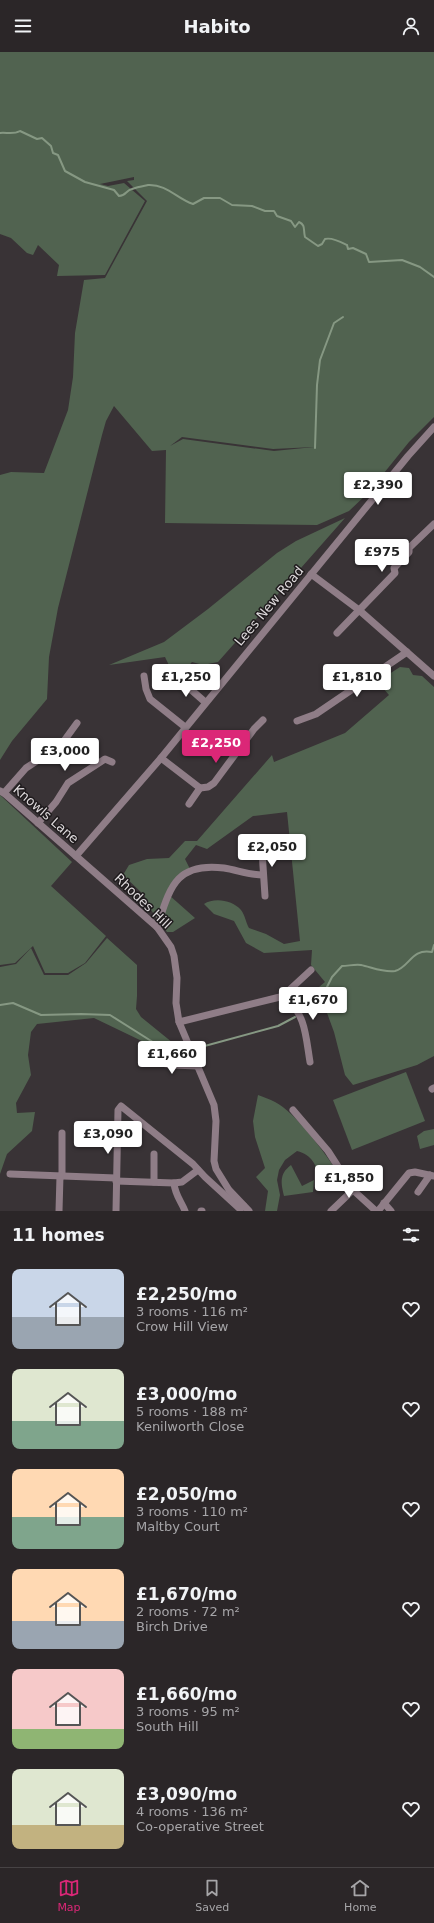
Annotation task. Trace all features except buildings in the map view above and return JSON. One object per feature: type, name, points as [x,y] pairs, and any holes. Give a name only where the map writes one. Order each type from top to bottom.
[{"type":"street","name":"Lees New Road","points":[[76,856],[160,758],[408,456],[434,427]]},
{"type":"street","points":[[337,633],[395,573],[394,568],[410,552],[409,548],[434,524]]},
{"type":"street","points":[[311,574],[359,610],[433,674]]},
{"type":"street","points":[[297,721],[316,714],[407,652]]},
{"type":"street","points":[[144,676],[146,689],[150,699],[185,727]]},
{"type":"street","points":[[180,680],[205,702]]},
{"type":"street","points":[[160,758],[200,788],[208,787],[214,783],[254,729],[263,720]]},
{"type":"street","points":[[2,792],[26,768],[61,745],[76,723]]},
{"type":"street","points":[[38,823],[56,802],[68,783],[105,759],[112,762]]},
{"type":"street","points":[[189,804],[200,788]]},
{"type":"street","name":"Knowls Lane","points":[[2,792],[76,856]]},
{"type":"street","points":[[264,839],[262,851],[265,896]]},
{"type":"street","name":"Rhodes Hill","points":[[76,856],[157,928],[171,947],[177,972],[176,1003],[179,1022],[214,1105],[216,1121],[214,1161],[216,1169],[229,1190],[246,1209]]},
{"type":"street","points":[[157,928],[168,893],[175,881],[192,869],[205,867],[250,874],[264,874]]},
{"type":"street","points":[[179,1022],[285,994],[311,970]]},
{"type":"street","points":[[285,994],[298,1010],[303,1020],[310,1062]]},
{"type":"street","points":[[147,1060],[172,1065],[198,1066]]},
{"type":"street","points":[[116,1211],[118,1110],[121,1106],[164,1138],[240,1209],[246,1209]]},
{"type":"street","points":[[293,1110],[328,1151],[353,1190],[377,1211],[409,1173],[416,1172],[432,1176]]},
{"type":"street","points":[[59,1211],[62,1133]]},
{"type":"street","points":[[151,1182],[154,1154]]},
{"type":"street","points":[[10,1174],[174,1183],[182,1182],[198,1170]]},
{"type":"street","points":[[418,1192],[432,1176]]},
{"type":"street","points":[[174,1183],[176,1195],[182,1202],[185,1211]]},
{"type":"street","points":[[331,1211],[353,1190]]},
{"type":"street","points":[[384,1203],[391,1211]]},
{"type":"green space","points":[[0,52],[434,52],[434,417],[409,442],[367,494],[349,511],[317,525],[165,523],[166,450],[152,451],[114,406],[106,421],[102,435],[58,608],[49,657],[47,699],[12,741],[0,760],[0,475],[11,472],[44,473],[68,410],[73,377],[75,333],[84,280],[105,278],[147,201],[127,181],[134,180],[134,177],[100,184],[108,186],[124,183],[145,201],[105,275],[57,276],[59,265],[38,245],[33,255],[27,253],[11,238],[0,234]],"holes":[[[182,437],[273,449],[314,447],[274,451],[183,439],[170,446]]]},
{"type":"green space","points":[[345,518],[218,662],[203,665],[192,662],[176,680],[165,657],[109,665],[164,642],[208,609],[277,553],[296,541]]},
{"type":"green space","points":[[400,667],[409,668],[413,675],[422,676],[434,687],[434,1056],[417,1065],[353,1085],[345,1075],[334,1032],[323,1002],[319,987],[325,982],[311,965],[312,950],[264,953],[246,943],[234,921],[214,914],[204,904],[218,900],[228,902],[241,910],[249,928],[266,934],[284,944],[300,941],[287,812],[253,816],[207,849],[196,845],[185,859],[192,873],[180,881],[169,895],[195,918],[173,932],[167,932],[151,910],[144,895],[123,875],[129,865],[147,859],[169,858],[185,841],[197,841],[272,755],[274,762],[345,733],[389,695],[374,678],[383,678]]},
{"type":"green space","points":[[0,795],[72,862],[51,886],[106,936],[85,963],[68,973],[45,973],[33,946],[15,963],[0,965]]},
{"type":"green space","points":[[107,938],[137,965],[136,1009],[141,1017],[173,1043],[169,1055],[151,1057],[146,1043],[94,1018],[37,1024],[31,1032],[28,1055],[31,1075],[16,1103],[17,1113],[35,1112],[32,1131],[7,1154],[0,1174],[0,967],[16,964],[31,948],[44,975],[68,975],[86,963]]},
{"type":"green space","points":[[406,1072],[425,1121],[352,1150],[333,1100]]},
{"type":"green space","points":[[258,1095],[275,1102],[291,1114],[309,1133],[337,1171],[320,1180],[313,1161],[306,1155],[297,1151],[285,1160],[279,1170],[277,1180],[280,1195],[277,1211],[265,1211],[268,1191],[256,1177],[265,1168],[255,1137],[253,1121]]},
{"type":"green space","points":[[434,1129],[434,1145],[420,1149],[417,1136],[424,1131]]},
{"type":"green space","points":[[291,1165],[302,1186],[314,1180],[313,1192],[284,1196],[282,1179],[284,1172]]},
{"type":"waterway","points":[[0,133],[20,131],[37,139],[42,138],[51,146],[53,153],[58,155],[65,171],[85,182],[114,190],[119,196],[136,188],[155,185],[166,189],[193,204],[204,198],[220,198],[232,205],[252,206],[265,211],[274,211],[277,216],[291,221],[295,227],[299,222],[301,223],[305,237],[318,246],[322,244],[325,239],[333,239],[347,245],[348,249],[353,248],[366,254],[369,262],[402,260],[420,267],[434,277]]},
{"type":"waterway","points":[[315,448],[317,385],[320,360],[334,323],[343,317]]},
{"type":"waterway","points":[[325,991],[332,977],[342,966],[359,965],[382,971],[395,971],[404,966],[415,955],[419,953],[432,952],[434,945]]},
{"type":"waterway","points":[[0,1005],[13,1003],[41,1015],[110,1015],[167,1051],[201,1047],[278,1026],[295,1017]]}]
